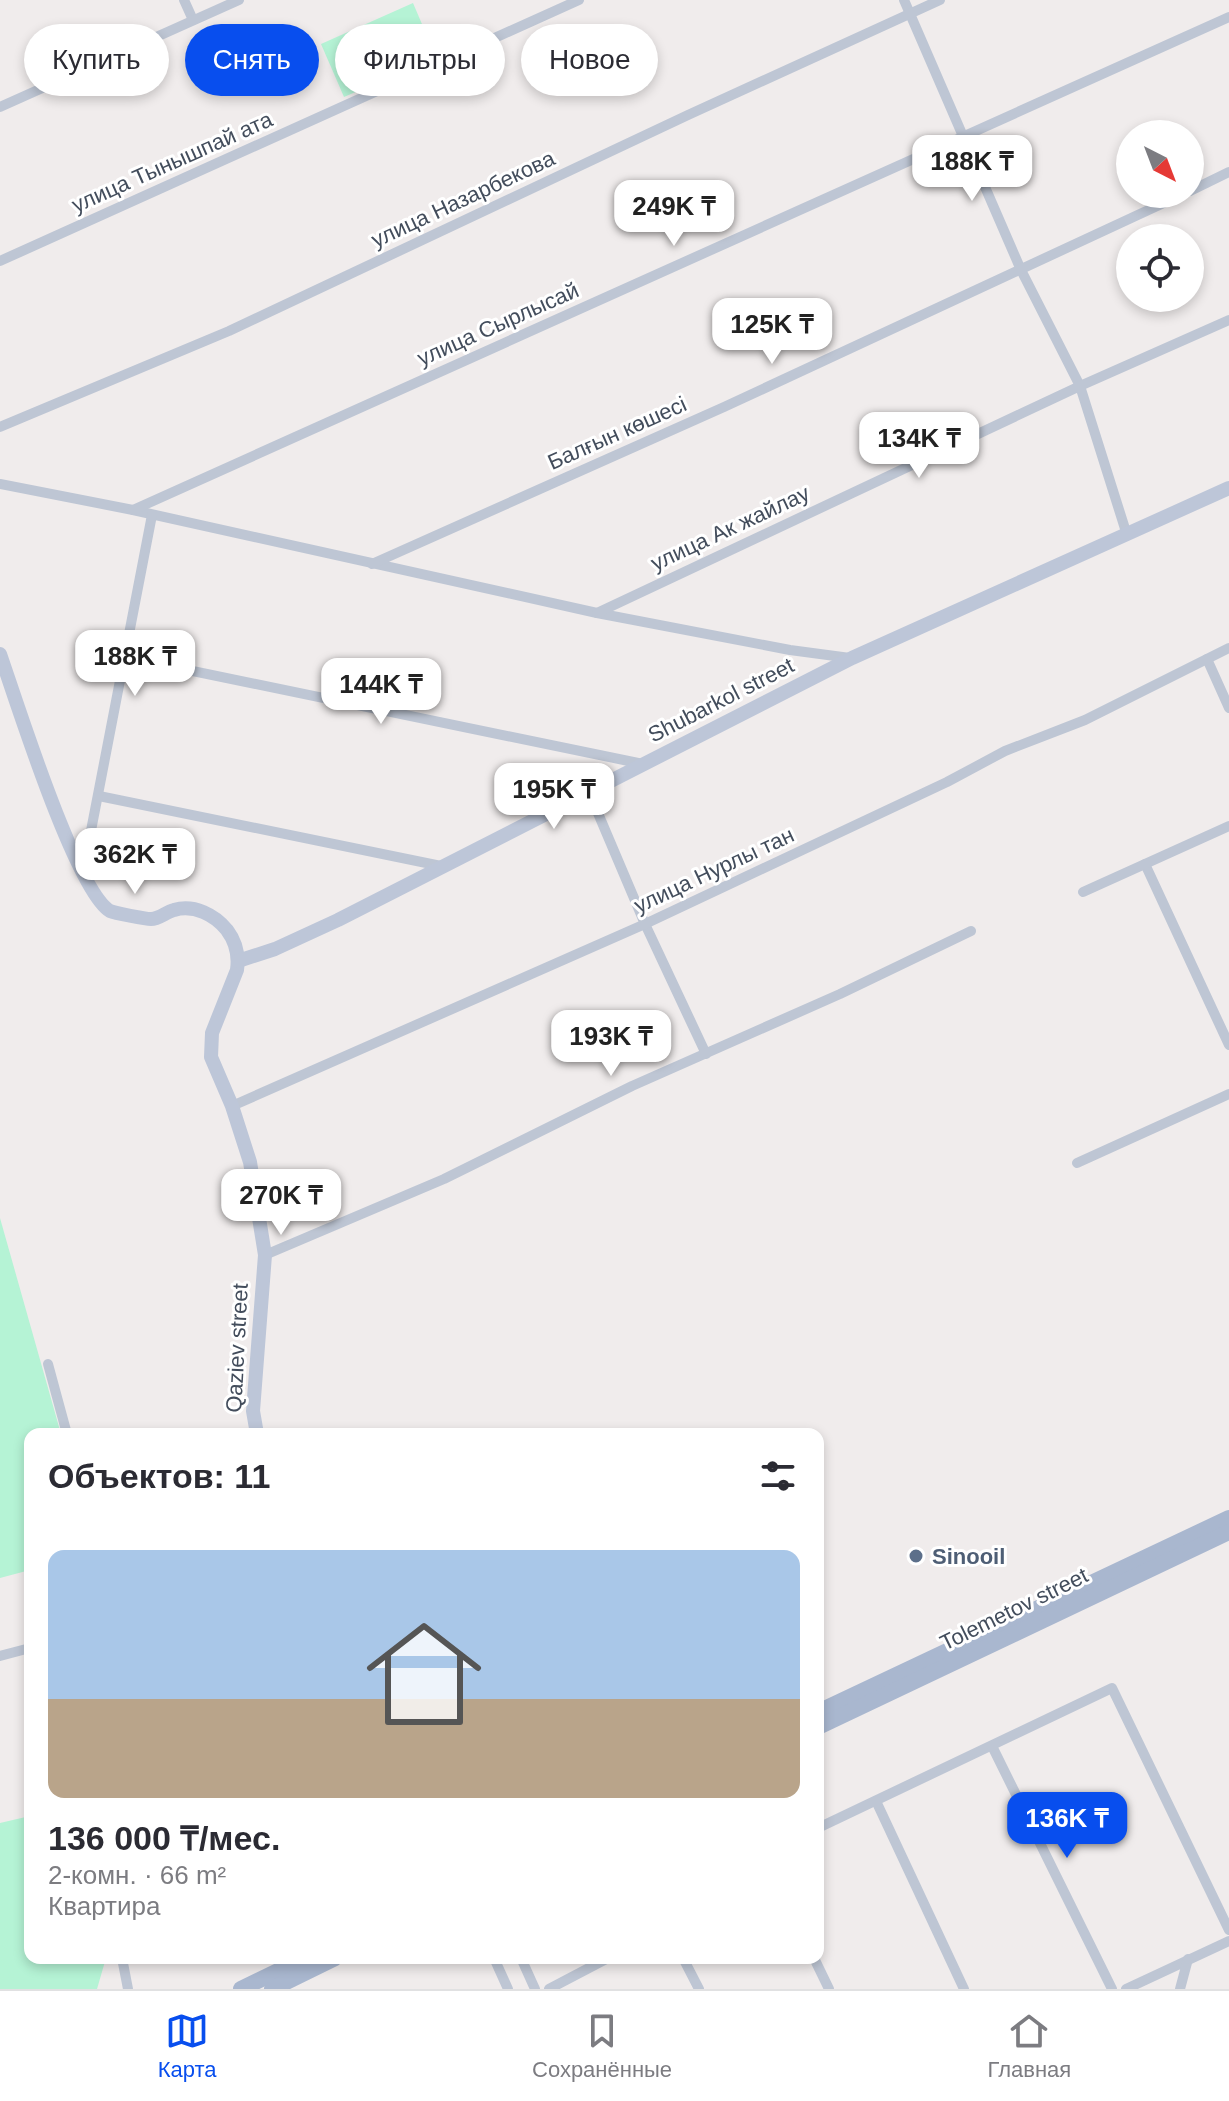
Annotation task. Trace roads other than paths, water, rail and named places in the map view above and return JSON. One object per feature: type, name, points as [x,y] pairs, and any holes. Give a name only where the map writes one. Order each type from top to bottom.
[{"type":"main road","name":"Tolemetov street","points":[[824,1709],[1229,1518]]},
{"type":"main road","name":"Tolemetov street","points":[[824,1724],[1229,1532]]},
{"type":"main road","points":[[241,1989],[302,1964]]},
{"type":"main road","points":[[272,1989],[302,1964]]},
{"type":"street","points":[[184,0],[193,20]]},
{"type":"street","points":[[0,107],[239,0]]},
{"type":"street","name":"улица Тынышпай ата","points":[[0,261],[579,0]]},
{"type":"street","points":[[904,0],[1021,270],[1080,386],[1127,535]]},
{"type":"street","name":"улица Назарбекова","points":[[0,427],[229,331],[940,0]]},
{"type":"street","name":"улица Сырлысай","points":[[133,510],[1229,17]]},
{"type":"street","points":[[1204,184],[1229,172]]},
{"type":"street","name":"Балғын көшесі","points":[[372,564],[1153,208]]},
{"type":"street","name":"улица Ак жайлау","points":[[597,613],[1080,386],[1229,320]]},
{"type":"street","points":[[0,484],[133,510],[597,613],[790,650],[852,658]]},
{"type":"street","name":"Shubarkol street","points":[[238,961],[298,939],[852,658],[1229,488]]},
{"type":"street","points":[[83,874],[152,515]]},
{"type":"street","name":"улица Нурлы тан","points":[[232,1106],[645,924],[947,782],[978,763],[1036,737],[1085,720],[1229,648]]},
{"type":"street","points":[[0,654],[52,800],[83,874],[95,893],[110,911],[153,920],[175,909],[198,910],[219,920],[233,938],[238,961]]},
{"type":"street","points":[[125,657],[643,764]]},
{"type":"street","points":[[1207,659],[1229,708]]},
{"type":"street","points":[[589,792],[645,924],[706,1054]]},
{"type":"street","points":[[99,796],[441,866]]},
{"type":"street","points":[[1083,892],[1229,826]]},
{"type":"street","points":[[1145,864],[1229,1045]]},
{"type":"street","points":[[265,1255],[444,1179],[632,1086],[971,931]]},
{"type":"street","name":"Qaziev street","points":[[238,961],[231,988],[212,1033],[211,1057],[232,1106],[250,1162],[265,1255],[253,1411],[256,1428]]},
{"type":"street","points":[[1077,1163],[1229,1094]]},
{"type":"street","points":[[48,1364],[65,1428]]},
{"type":"street","points":[[0,1656],[24,1650]]},
{"type":"street","points":[[824,1825],[1112,1688],[1229,1930]]},
{"type":"street","points":[[992,1746],[1112,1989]]},
{"type":"street","points":[[876,1801],[964,1989]]},
{"type":"street","points":[[1126,1989],[1229,1941]]},
{"type":"street","points":[[1180,1989],[1188,1959]]},
{"type":"street","points":[[123,1964],[128,1989]]},
{"type":"street","points":[[497,1964],[508,1989]]},
{"type":"street","points":[[524,1964],[535,1989]]},
{"type":"street","points":[[549,1989],[597,1964]]},
{"type":"street","points":[[686,1964],[699,1989]]},
{"type":"street","points":[[817,1964],[829,1989]]},
{"type":"place","name":"Sinooil","points":[[916,1556]]}]
